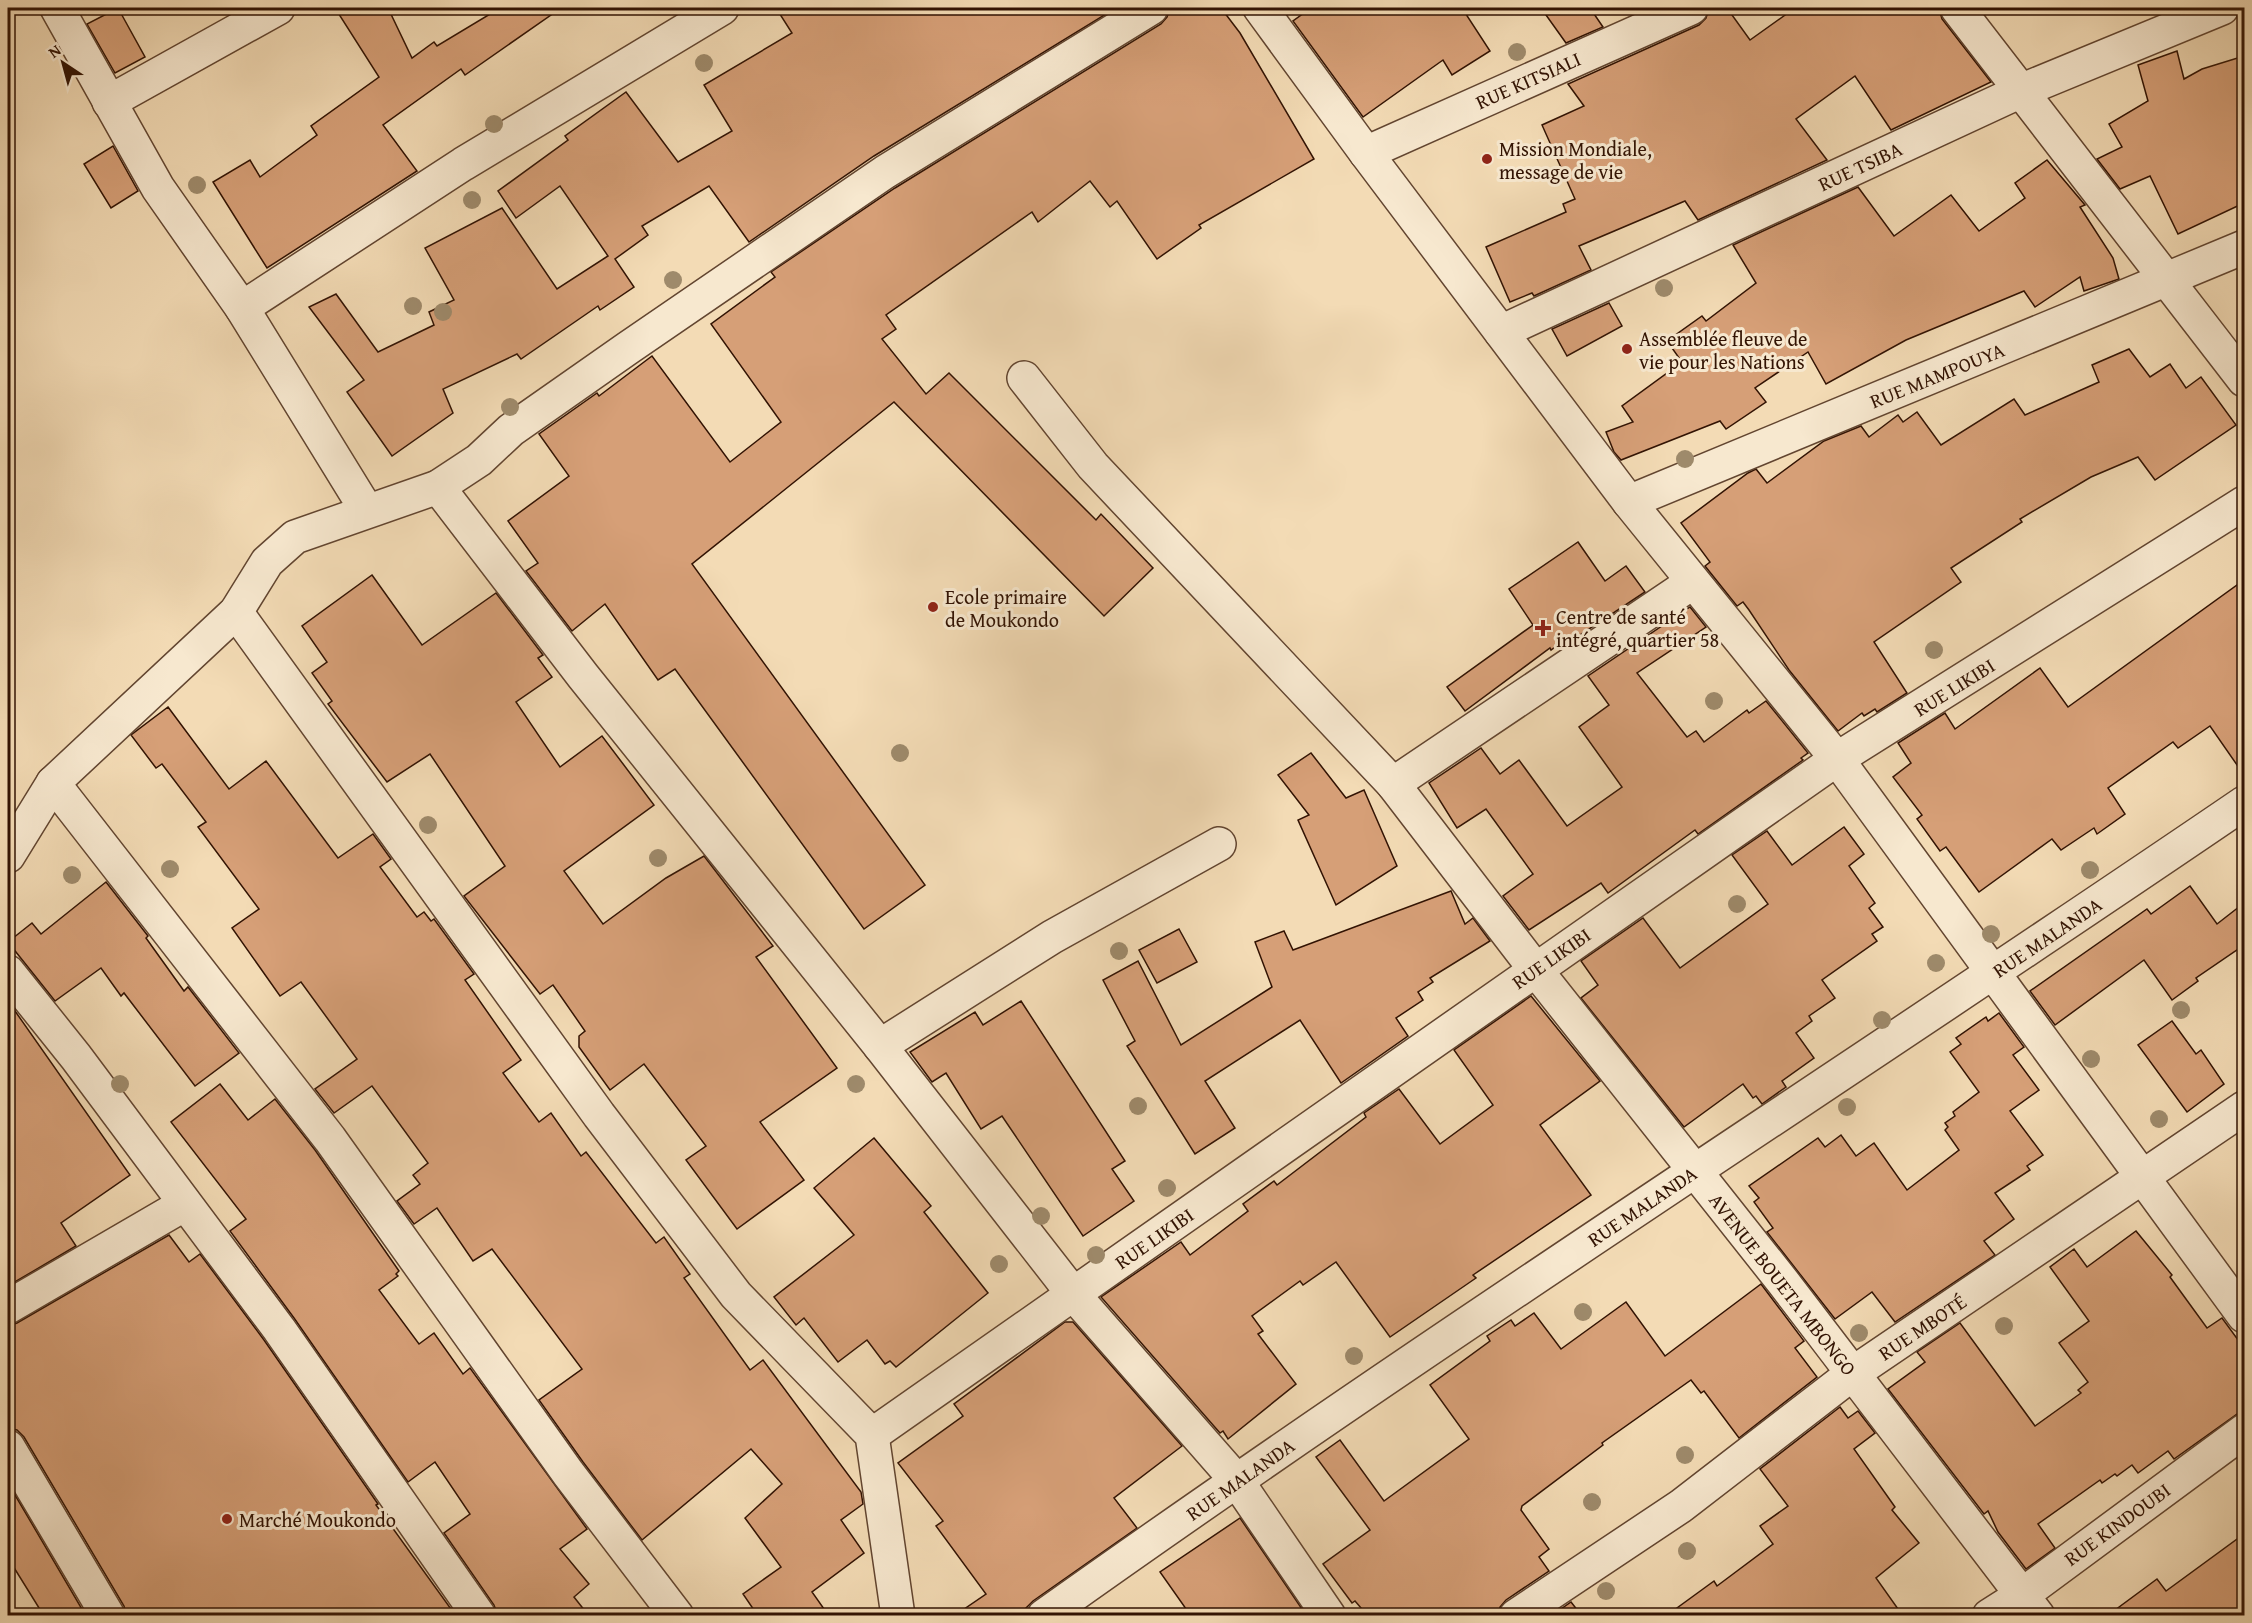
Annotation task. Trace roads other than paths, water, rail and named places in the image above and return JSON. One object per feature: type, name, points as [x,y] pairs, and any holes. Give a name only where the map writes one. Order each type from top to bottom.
[{"type":"street","points":[[57,8],[158,188],[242,308],[367,511]]},
{"type":"street","points":[[109,102],[278,8]]},
{"type":"street","points":[[242,308],[463,164],[722,8]]},
{"type":"street","points":[[8,856],[53,783],[237,612],[267,562],[295,537],[438,487],[479,460],[512,430],[628,348],[885,172],[1151,8]]},
{"type":"street","points":[[1260,8],[1366,153],[1629,502],[1837,759],[2244,1316]]},
{"type":"street","name":"RUE KITSIALI","points":[[1366,153],[1691,8]]},
{"type":"street","points":[[1957,8],[2023,90],[2244,380]]},
{"type":"street","name":"RUE TSIBA","points":[[1501,332],[2023,90],[2222,8]]},
{"type":"street","name":"RUE MAMPOUYA","points":[[1629,502],[2244,247]]},
{"type":"street","name":"AVENUE BOUETA MBONGO","points":[[1024,378],[1093,466],[1393,784],[2030,1605]]},
{"type":"street","points":[[438,487],[591,685],[880,1046],[1074,1295],[1237,1481],[1329,1616]]},
{"type":"street","name":"RUE LIKIBI","points":[[872,1435],[1837,759],[2244,503]]},
{"type":"street","points":[[1393,784],[1693,582]]},
{"type":"street","points":[[237,612],[599,1115],[736,1295],[872,1435],[898,1616]]},
{"type":"street","points":[[53,783],[330,1139],[568,1473],[677,1616]]},
{"type":"street","name":"RUE MALANDA","points":[[1044,1616],[1237,1481],[1694,1170],[1993,975],[2244,803]]},
{"type":"street","points":[[880,1046],[1052,937],[1219,844]]},
{"type":"street","points":[[8,972],[76,1057],[279,1329],[479,1616]]},
{"type":"street","name":"RUE MBOTÉ","points":[[1516,1616],[1681,1506],[1852,1374],[2244,1108]]},
{"type":"street","points":[[8,1307],[185,1204]]},
{"type":"street","name":"RUE KINDOUBI","points":[[1989,1616],[2030,1605],[2244,1431]]},
{"type":"street","points":[[8,1447],[108,1616]]},
{"type":"place","name":"Mission Mondiale, message de vie","points":[[1487,159]]},
{"type":"place","name":"Assemblée fleuve de vie pour les Nations","points":[[1627,349]]},
{"type":"place","name":"Ecole primaire de Moukondo","points":[[933,607]]},
{"type":"place","name":"Centre de santé intégré, quartier 58","points":[[1543,628]]},
{"type":"place","name":"Marché Moukondo","points":[[227,1519]]}]
